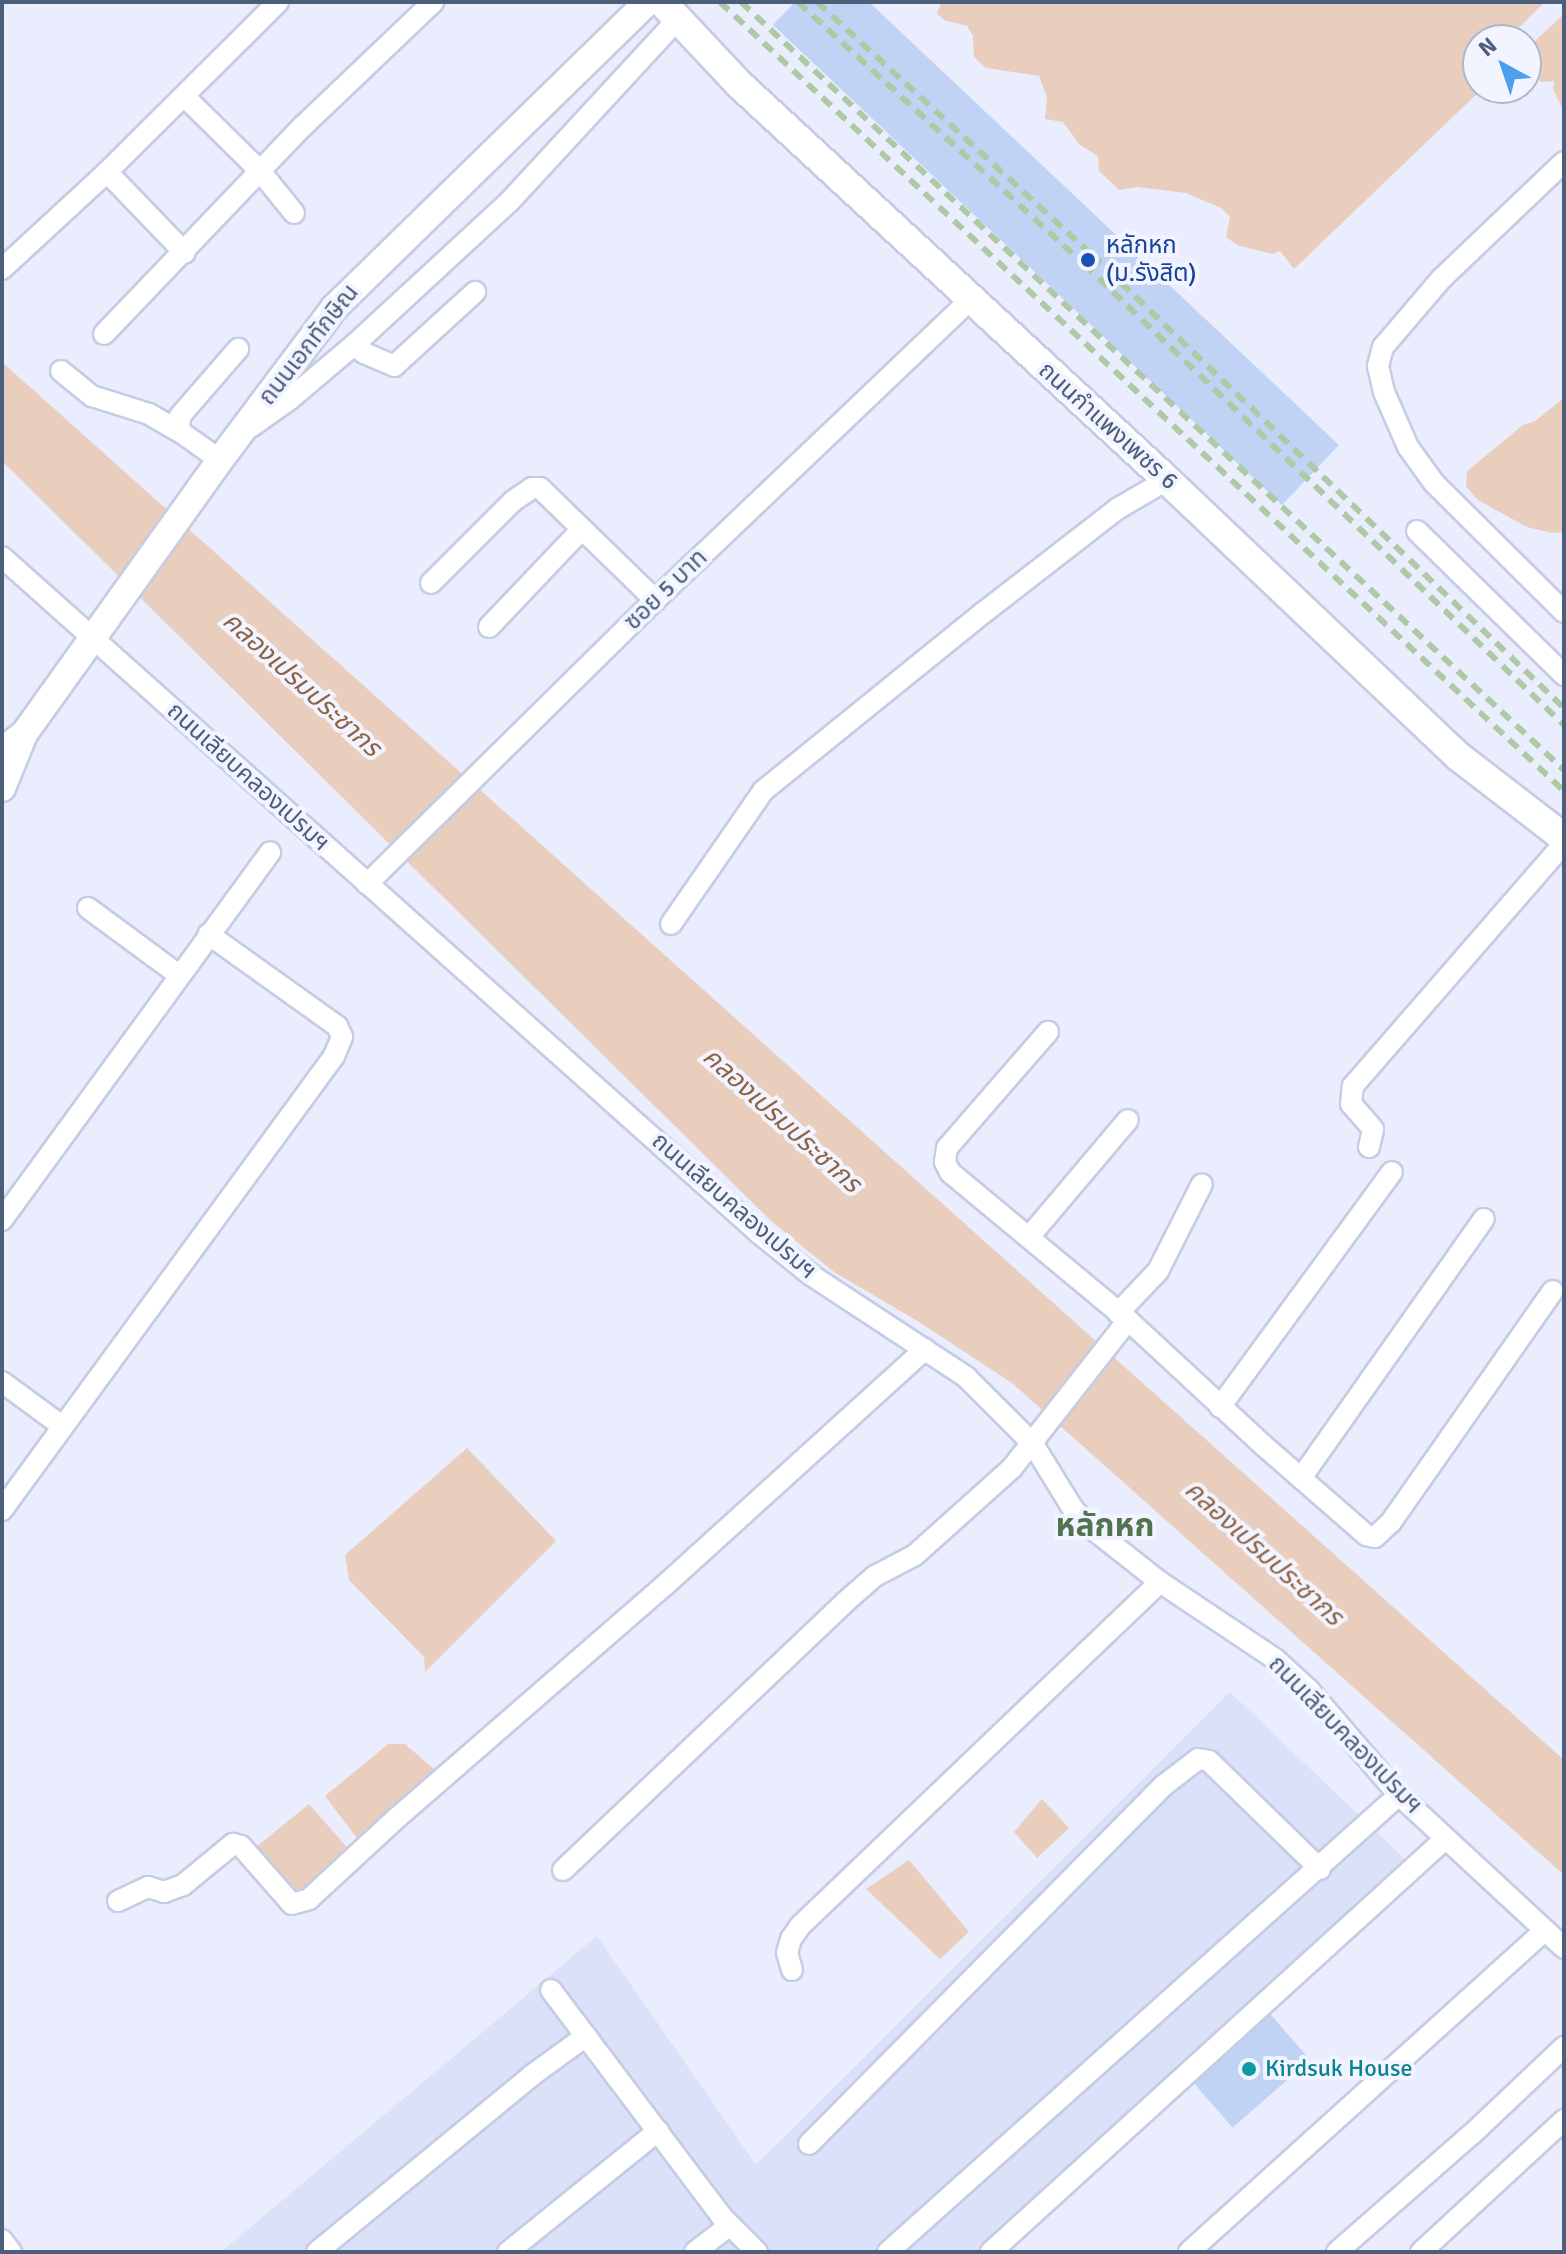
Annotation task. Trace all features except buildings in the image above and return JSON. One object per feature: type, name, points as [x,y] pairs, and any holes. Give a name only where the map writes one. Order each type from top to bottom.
[{"type":"main road","name":"ถนนกำแพงเพชร 6","points":[[670,11],[740,85],[1167,480],[1459,757],[1564,840]]},
{"type":"street","points":[[2,269],[107,172],[278,2]]},
{"type":"street","points":[[104,334],[185,253],[260,171],[433,2]]},
{"type":"street","name":"ถนนเอกทักษิณ","points":[[2,788],[24,734],[301,349],[357,283],[648,2]]},
{"type":"street","points":[[238,435],[290,399],[355,344],[509,202],[636,61],[670,11]]},
{"type":"street","points":[[184,96],[260,171],[294,213]]},
{"type":"street","points":[[1564,162],[1442,278],[1383,347],[1378,366],[1384,392],[1408,447],[1434,483],[1564,612]]},
{"type":"street","points":[[107,172],[185,253]]},
{"type":"street","points":[[355,344],[364,353],[394,366],[475,292]]},
{"type":"street","name":"ซอย 5 บาท","points":[[367,884],[655,600],[970,300]]},
{"type":"street","points":[[179,431],[180,416],[238,349]]},
{"type":"street","points":[[61,371],[92,396],[149,414],[220,460]]},
{"type":"street","points":[[671,924],[763,791],[1093,528],[1167,480]]},
{"type":"street","points":[[431,583],[513,501],[532,488],[540,488],[655,600]]},
{"type":"street","points":[[489,627],[582,529]]},
{"type":"street","points":[[1417,531],[1564,675]]},
{"type":"street","name":"ถนนเลียบคลองเปรมฯ","points":[[2,557],[759,1233],[811,1275],[966,1377],[1033,1444],[1073,1509],[1115,1549],[1275,1659],[1309,1690],[1399,1795],[1564,1948]]},
{"type":"street","name":"ถนนเอกทักษิณ","points":[[2,751],[24,734]]},
{"type":"street","points":[[1369,1147],[1373,1129],[1351,1104],[1353,1086],[1564,840]]},
{"type":"street","points":[[2,1220],[270,852]]},
{"type":"street","points":[[88,908],[179,975]]},
{"type":"street","points":[[2,1510],[334,1056],[342,1037],[337,1026],[208,934]]},
{"type":"street","points":[[1048,1032],[947,1148],[945,1162],[950,1172],[1029,1237],[1366,1535],[1375,1537],[1381,1534],[1553,1291]]},
{"type":"street","points":[[1029,1237],[1128,1120]]},
{"type":"street","points":[[1220,1407],[1392,1172]]},
{"type":"street","points":[[563,1870],[844,1603],[875,1576],[915,1555],[1012,1468],[1033,1444],[1043,1425],[1158,1271],[1202,1184]]},
{"type":"street","points":[[1301,1478],[1484,1219]]},
{"type":"street","points":[[118,1901],[148,1887],[164,1892],[183,1885],[233,1844],[241,1846],[292,1904],[309,1899],[925,1349]]},
{"type":"street","points":[[2,1382],[62,1426]]},
{"type":"street","points":[[792,1970],[787,1953],[791,1939],[800,1926],[1160,1582]]},
{"type":"street","points":[[809,2144],[1163,1786],[1198,1759],[1209,1761],[1320,1869]]},
{"type":"street","points":[[888,2252],[1320,1869],[1399,1795]]},
{"type":"street","points":[[991,2252],[1445,1839]]},
{"type":"street","points":[[1189,2252],[1545,1930]]},
{"type":"street","points":[[551,1990],[730,2225],[757,2252]]},
{"type":"street","points":[[317,2252],[531,2076],[586,2036]]},
{"type":"street","points":[[1337,2252],[1472,2134],[1564,2047]]},
{"type":"street","points":[[1421,2252],[1564,2120]]},
{"type":"street","points":[[508,2252],[658,2131]]},
{"type":"street","points":[[695,2252],[730,2225]]},
{"type":"street","points":[[2,2240],[11,2252]]},
{"type":"shaded area","points":[[1230,1692],[1409,1863],[977,2252],[221,2252],[597,1936],[756,2165]]},
{"type":"water","points":[[941,2],[1545,2],[1522,24],[1462,24],[1462,104],[1466,104],[1294,269],[1280,251],[1272,254],[1237,245],[1226,237],[1230,217],[1221,208],[1186,193],[1137,187],[1119,190],[1099,171],[1098,156],[1080,145],[1063,122],[1045,119],[1047,97],[1039,76],[986,68],[974,57],[973,36],[967,26],[944,20],[937,14]]},
{"type":"water","points":[[1564,14],[1564,112],[1553,89],[1554,81],[1542,82],[1542,34]]},
{"type":"water","name":"คลองเปรมประชากร","points":[[2,362],[1564,1760],[1564,1875],[1012,1383],[919,1322],[834,1272],[770,1220],[2,461]]},
{"type":"water","points":[[1564,398],[1564,532],[1551,533],[1527,527],[1478,500],[1466,486],[1467,471],[1523,425],[1535,421]]},
{"type":"water","points":[[467,1448],[556,1541],[425,1672],[424,1657],[349,1580],[345,1555]]},
{"type":"water","points":[[388,1744],[405,1744],[435,1770],[359,1841],[325,1796]]},
{"type":"water","points":[[1042,1799],[1069,1828],[1037,1858],[1014,1832]]},
{"type":"water","points":[[309,1804],[351,1852],[308,1892],[291,1894],[255,1848]]},
{"type":"water","points":[[909,1860],[969,1932],[940,1959],[866,1889]]},
{"type":"railway","points":[[720,2],[1564,791]]},
{"type":"railway","points":[[741,2],[1564,770]]},
{"type":"railway","points":[[798,2],[1084,264],[1564,725]]},
{"type":"railway","points":[[817,2],[1092,255],[1564,708]]},
{"type":"place","name":"หลักหก (ม.รังสิต)","points":[[1088,260]]},
{"type":"place","name":"Kirdsuk House","points":[[1249,2069]]},
{"type":"district","name":"หลักหก","points":[[1105,1526]]}]
